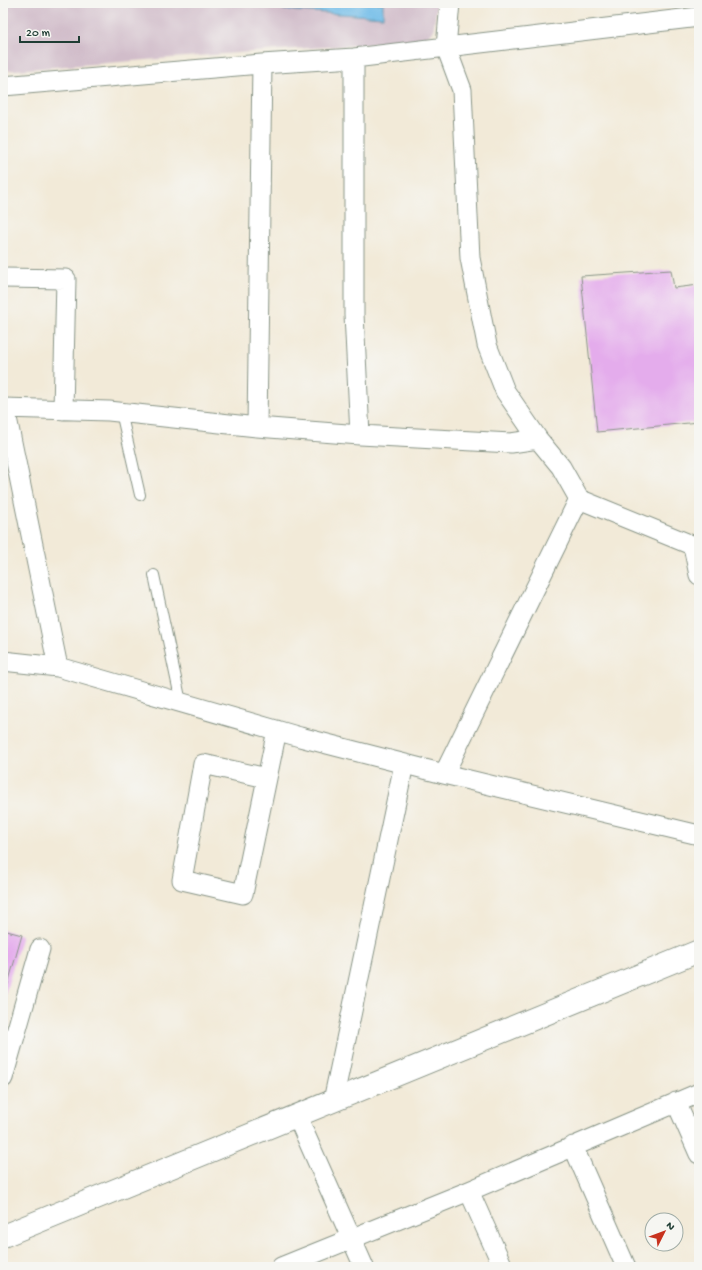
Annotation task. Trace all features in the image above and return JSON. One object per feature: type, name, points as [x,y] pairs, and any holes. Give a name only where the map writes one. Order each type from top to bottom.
[{"type":"street","points":[[450,3],[446,47],[462,90],[470,258],[487,345],[505,391],[538,439],[561,467],[579,499],[696,547],[699,575]]},
{"type":"street","points":[[3,86],[262,64],[354,58],[699,16]]},
{"type":"street","points":[[354,58],[354,314],[360,435]]},
{"type":"street","points":[[257,427],[262,64]]},
{"type":"street","points":[[3,278],[66,279],[63,410]]},
{"type":"street","points":[[58,666],[4,408],[121,412],[257,427],[360,435],[511,443],[538,439]]},
{"type":"street","points":[[444,774],[579,499]]},
{"type":"street","points":[[3,661],[58,666],[277,730],[404,764],[699,835]]},
{"type":"street","points":[[267,778],[203,764],[182,880],[242,894],[267,778],[277,730]]},
{"type":"street","points":[[333,1100],[404,764]]},
{"type":"street","points":[[3,1078],[40,949]]},
{"type":"street","points":[[3,1236],[699,951]]},
{"type":"street","points":[[281,1267],[699,1093]]},
{"type":"street","points":[[676,1102],[699,1154]]},
{"type":"street","points":[[297,1116],[364,1267]]},
{"type":"street","points":[[573,1146],[626,1267]]},
{"type":"street","points":[[469,1190],[503,1267]]},
{"type":"lane","points":[[121,412],[140,495]]},
{"type":"lane","points":[[154,575],[181,702]]},
{"type":"shaded area","points":[[3,3],[437,3],[433,32],[422,41],[278,50],[3,71]]},
{"type":"water","points":[[273,3],[383,3],[383,17],[284,10]]},
{"type":"building","points":[[671,270],[674,288],[699,285],[699,422],[597,432],[581,276]]},
{"type":"building","points":[[3,930],[22,935],[3,1001]]}]
